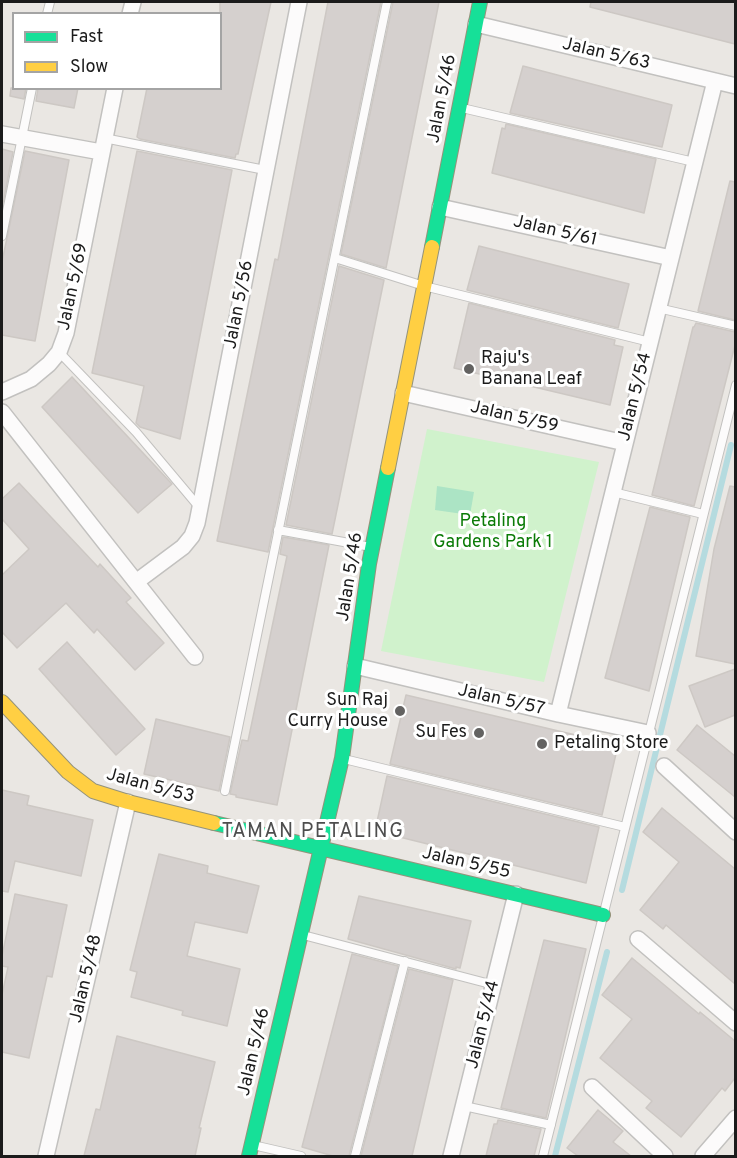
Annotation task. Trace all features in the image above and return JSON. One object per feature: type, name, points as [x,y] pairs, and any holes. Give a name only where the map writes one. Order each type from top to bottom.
[{"type":"street","name":"Jalan 5/56","points":[[136,582],[183,547],[192,536],[200,508],[298,2]]},
{"type":"street","name":"Jalan 5/46","points":[[251,1151],[342,758],[373,548],[480,2]]},
{"type":"street","name":"Jalan 5/63","points":[[476,24],[735,86]]},
{"type":"street","name":"Jalan 5/54","points":[[558,714],[715,81]]},
{"type":"street","name":"Jalan 5/69","points":[[2,392],[31,379],[59,352],[66,333],[115,90]]},
{"type":"street","points":[[2,134],[103,145]]},
{"type":"street","name":"Jalan 5/61","points":[[440,207],[671,258]]},
{"type":"street","name":"Jalan 5/59","points":[[403,393],[625,443]]},
{"type":"street","points":[[2,412],[195,657]]},
{"type":"street","name":"Jalan 5/57","points":[[355,666],[648,734]]},
{"type":"street","name":"Jalan 5/53","points":[[2,702],[82,784],[93,791],[128,802],[321,848]]},
{"type":"street","points":[[664,766],[735,832]]},
{"type":"street","name":"Jalan 5/48","points":[[46,1156],[128,802]]},
{"type":"street","name":"Jalan 5/55","points":[[321,848],[603,915]]},
{"type":"street","name":"Jalan 5/44","points":[[451,1156],[516,894]]},
{"type":"street","points":[[638,939],[735,1023]]},
{"type":"street","points":[[592,1087],[665,1156]]},
{"type":"street","points":[[703,1156],[735,1118]]},
{"type":"lane","points":[[225,791],[387,2]]},
{"type":"lane","points":[[2,236],[32,90]]},
{"type":"lane","points":[[459,108],[694,162]]},
{"type":"lane","points":[[103,145],[266,170]]},
{"type":"lane","points":[[335,258],[424,286],[650,342]]},
{"type":"lane","points":[[658,308],[735,326]]},
{"type":"lane","points":[[59,352],[136,432],[200,508]]},
{"type":"lane","points":[[543,1156],[735,385]]},
{"type":"lane","points":[[613,492],[703,514]]},
{"type":"lane","points":[[278,530],[373,548]]},
{"type":"lane","points":[[342,758],[625,827]]},
{"type":"lane","points":[[301,934],[494,985]]},
{"type":"lane","points":[[356,1156],[405,961]]},
{"type":"lane","points":[[464,1106],[551,1125]]},
{"type":"lane","points":[[251,1151],[301,1156]]},
{"type":"green space","name":"Petaling Gardens Park 1","points":[[427,429],[599,462],[544,682],[381,651]]},
{"type":"green space","points":[[437,486],[474,492],[470,515],[435,510]]},
{"type":"building","points":[[220,2],[271,2],[238,154],[235,158],[140,139],[137,137],[147,90],[222,90],[222,12],[220,12]]},
{"type":"building","points":[[328,2],[381,2],[268,552],[217,541],[275,259],[278,260]]},
{"type":"building","points":[[393,2],[439,2],[386,268],[341,254]]},
{"type":"building","points":[[591,2],[735,2],[735,44],[590,7]]},
{"type":"building","points":[[523,66],[672,105],[662,147],[510,113]]},
{"type":"building","points":[[11,88],[12,90],[26,90],[24,99],[10,96]]},
{"type":"building","points":[[38,90],[78,90],[74,108],[36,101]]},
{"type":"building","points":[[506,124],[656,159],[644,213],[492,173],[502,128],[505,129]]},
{"type":"building","points":[[2,149],[13,152],[2,208]]},
{"type":"building","points":[[25,151],[69,160],[35,341],[2,335],[2,262]]},
{"type":"building","points":[[137,151],[232,170],[180,439],[140,427],[136,423],[144,386],[92,373]]},
{"type":"building","points":[[730,181],[735,182],[735,320],[698,311]]},
{"type":"building","points":[[479,246],[629,284],[618,328],[467,290]]},
{"type":"building","points":[[339,266],[384,280],[332,534],[286,525]]},
{"type":"building","points":[[469,303],[615,340],[614,345],[623,347],[610,405],[454,368]]},
{"type":"building","points":[[696,323],[735,332],[735,345],[694,506],[652,495],[693,327]]},
{"type":"building","points":[[72,377],[172,484],[138,513],[42,407]]},
{"type":"building","points":[[19,483],[98,567],[100,564],[131,598],[126,602],[164,643],[135,670],[97,629],[94,633],[66,603],[17,648],[2,632],[2,575],[29,549],[2,519],[2,499]]},
{"type":"building","points":[[730,486],[735,487],[735,664],[696,656],[714,549]]},
{"type":"building","points":[[650,507],[690,517],[649,691],[605,678]]},
{"type":"building","points":[[283,537],[329,545],[277,805],[230,794],[242,740],[248,741],[287,556],[280,554]]},
{"type":"building","points":[[67,642],[145,729],[116,755],[39,669]]},
{"type":"building","points":[[735,669],[735,715],[705,727],[689,686]]},
{"type":"building","points":[[406,695],[618,745],[602,815],[390,764]]},
{"type":"building","points":[[156,719],[230,737],[219,791],[144,774]]},
{"type":"building","points":[[697,725],[735,756],[735,797],[677,750]]},
{"type":"building","points":[[387,776],[599,827],[586,883],[375,831]]},
{"type":"building","points":[[2,790],[29,796],[27,805],[93,820],[81,876],[15,861],[8,892],[2,891]]},
{"type":"building","points":[[662,808],[735,869],[735,984],[666,925],[663,929],[640,910],[679,862],[643,832]]},
{"type":"building","points":[[159,854],[208,866],[207,873],[259,886],[247,933],[195,922],[187,956],[240,969],[227,1026],[182,1015],[183,1011],[131,997],[137,972],[130,970]]},
{"type":"building","points":[[15,894],[67,905],[52,977],[47,976],[29,1058],[2,1052],[2,995],[8,967],[2,966],[2,956]]},
{"type":"building","points":[[359,896],[471,921],[460,968],[456,967],[456,969],[348,939]]},
{"type":"building","points":[[544,940],[586,949],[546,1118],[501,1108]]},
{"type":"building","points":[[352,954],[398,966],[349,1156],[333,1156],[302,1147]]},
{"type":"building","points":[[632,958],[735,1041],[735,1078],[725,1091],[722,1088],[681,1137],[646,1108],[652,1101],[600,1058],[632,1019],[602,995]]},
{"type":"building","points":[[409,969],[453,980],[412,1156],[361,1156]]},
{"type":"building","points":[[117,1036],[215,1062],[199,1128],[201,1128],[195,1156],[84,1156],[96,1109],[100,1110]]},
{"type":"building","points":[[598,1110],[623,1131],[613,1142],[631,1156],[578,1156],[567,1148]]},
{"type":"building","points":[[498,1120],[541,1129],[534,1156],[486,1156],[494,1124],[497,1124]]},
{"type":"waterway","points":[[622,890],[731,445]]},
{"type":"waterway","points":[[555,1156],[607,952]]},
{"type":"traffic: fast","points":[[432,247],[480,2]]},
{"type":"traffic: fast","points":[[249,1156],[342,758],[369,564],[388,468]]},
{"type":"traffic: fast","points":[[214,823],[603,915]]},
{"type":"traffic: slow","points":[[388,468],[432,247]]},
{"type":"traffic: slow","points":[[2,702],[68,772],[93,791],[214,823]]},
{"type":"place","name":"Raju's Banana Leaf","points":[[469,369]]},
{"type":"place","name":"Sun Raj Curry House","points":[[400,711]]},
{"type":"place","name":"Su Fes","points":[[479,733]]},
{"type":"place","name":"Petaling Store","points":[[542,744]]},
{"type":"district","name":"TAMAN PETALING","points":[[313,833]]}]
